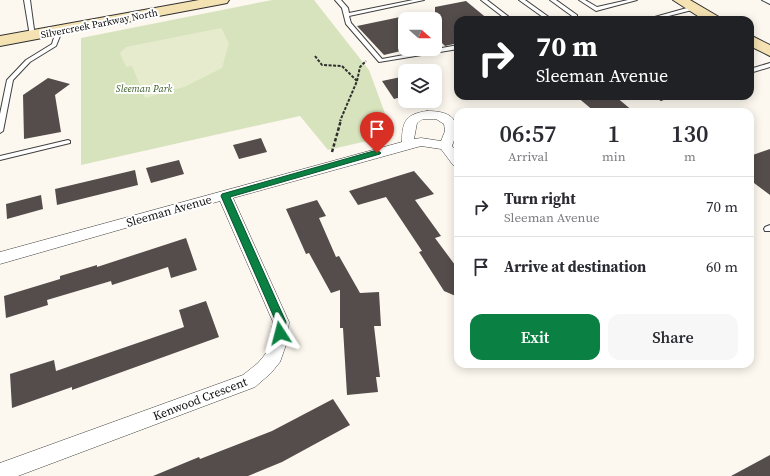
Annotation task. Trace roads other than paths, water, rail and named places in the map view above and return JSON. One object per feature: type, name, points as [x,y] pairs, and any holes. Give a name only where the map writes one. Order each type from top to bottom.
[{"type":"main road","name":"Silvercreek Parkway North","points":[[0,41],[59,31],[198,2],[222,0]]},
{"type":"main road","points":[[680,0],[707,16]]},
{"type":"main road","points":[[754,42],[770,51]]},
{"type":"street","points":[[408,144],[410,123],[416,117],[434,115],[444,118],[450,122],[451,129],[445,146],[454,157]]},
{"type":"street","name":"Sleeman Avenue","points":[[0,258],[408,144],[421,142],[445,146]]},
{"type":"street","name":"Kenwood Crescent","points":[[0,473],[249,381],[269,365],[280,344],[281,322],[225,196]]},
{"type":"lane","points":[[27,0],[33,36]]},
{"type":"lane","points":[[338,0],[345,8],[348,23],[382,61],[454,48]]},
{"type":"lane","points":[[346,15],[421,0]]},
{"type":"lane","points":[[484,0],[505,16]]},
{"type":"lane","points":[[553,0],[575,16]]},
{"type":"lane","points":[[582,0],[596,9],[634,0]]},
{"type":"lane","points":[[765,0],[770,2]]},
{"type":"lane","points":[[526,1],[545,16]]},
{"type":"lane","points":[[663,16],[694,8]]},
{"type":"lane","points":[[0,131],[10,80],[28,60],[54,45],[59,31]]},
{"type":"lane","points":[[754,70],[770,65]]},
{"type":"lane","points":[[0,158],[68,142]]},
{"type":"park label","name":"Sleeman Park","points":[[144,88]]}]
